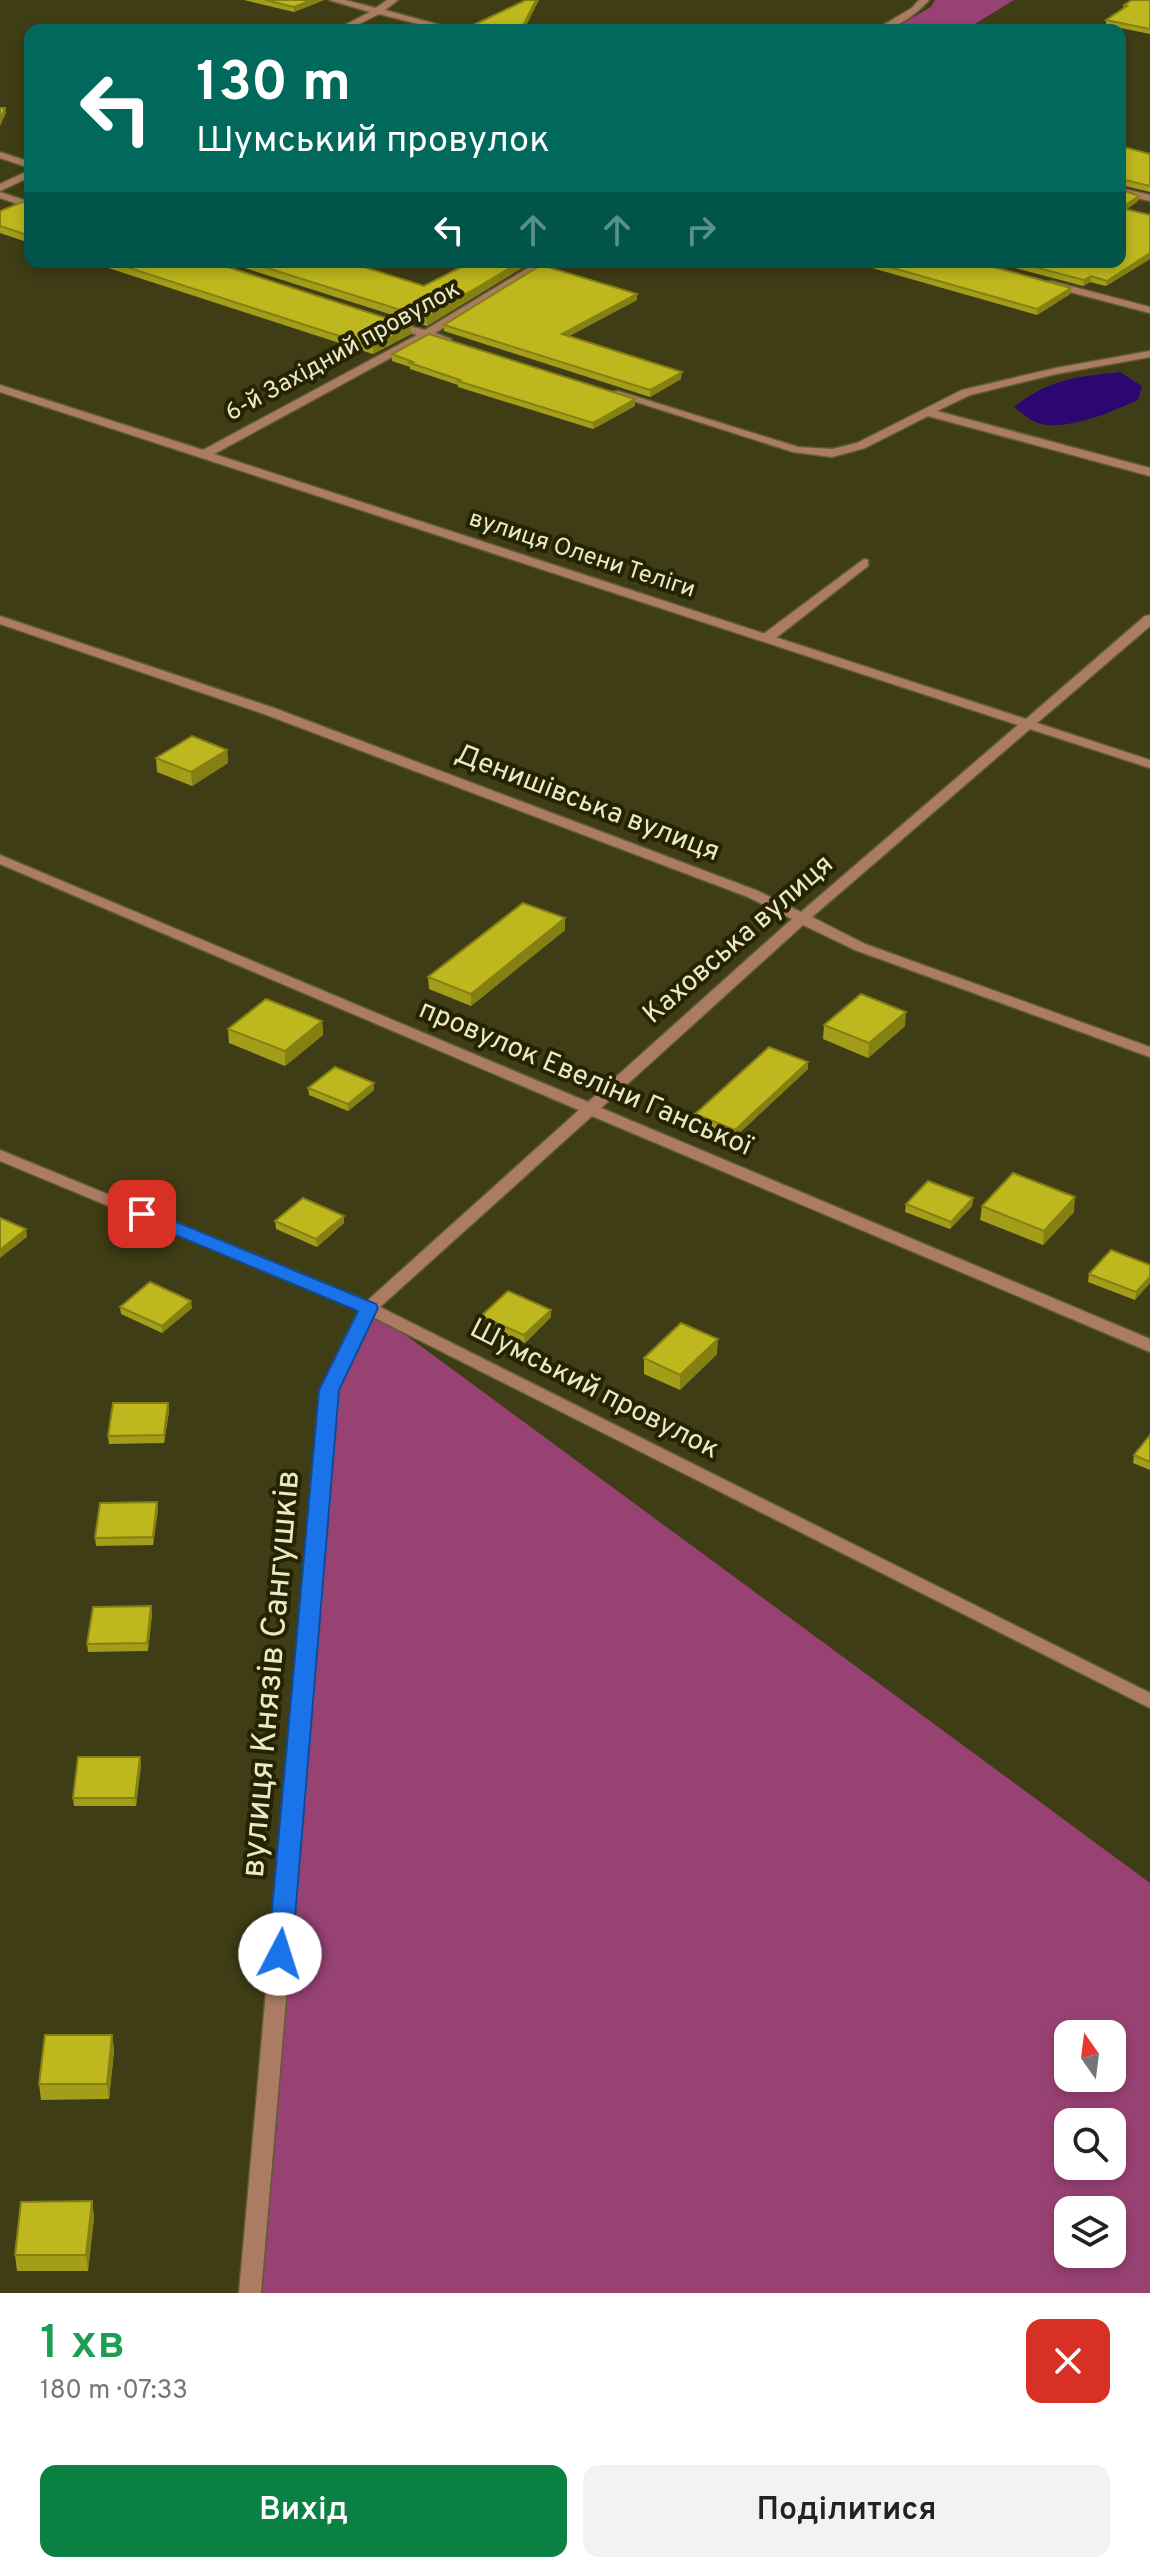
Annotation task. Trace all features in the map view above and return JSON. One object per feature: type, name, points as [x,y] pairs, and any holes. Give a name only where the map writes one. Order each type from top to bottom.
[{"type":"street","points":[[334,0],[429,24]]},
{"type":"street","points":[[352,24],[393,0]]},
{"type":"street","points":[[890,24],[915,10],[924,0]]},
{"type":"street","points":[[0,155],[24,163]]},
{"type":"street","points":[[0,188],[24,176]]},
{"type":"street","points":[[1126,192],[1150,198]]},
{"type":"street","points":[[0,195],[24,203]]},
{"type":"street","name":"6-й Західний провулок","points":[[203,455],[426,334],[535,268]]},
{"type":"street","points":[[1045,282],[1150,310]]},
{"type":"street","points":[[382,320],[456,343]]},
{"type":"street","points":[[604,390],[797,450],[832,453],[861,446],[966,392],[1150,354]]},
{"type":"street","name":"вулиця Олени Теліги","points":[[0,388],[1150,764]]},
{"type":"street","points":[[926,412],[1150,472]]},
{"type":"street","points":[[767,638],[864,563]]},
{"type":"street","name":"Каховська вулиця","points":[[369,1308],[801,919],[1150,619]]},
{"type":"street","name":"Денишівська вулиця","points":[[0,620],[269,711],[753,894],[860,947],[1150,1052]]},
{"type":"street","name":"провулок Евеліни Ганської","points":[[0,859],[1150,1346]]},
{"type":"street","name":"Шумський провулок","points":[[0,1155],[369,1308],[1150,1701]]},
{"type":"street","name":"вулиця Князів Сангушків","points":[[250,2293],[329,1390],[369,1308]]},
{"type":"shaded area","points":[[935,0],[1014,0],[975,24],[902,24],[931,7]]},
{"type":"shaded area","points":[[1120,372],[1142,386],[1138,400],[1094,418],[1047,425],[1033,421],[1014,407],[1052,385]]},
{"type":"shaded area","points":[[369,1308],[1150,1883],[1150,2293],[242,2293],[329,1390]]},
{"type":"building","points":[[265,0],[311,0],[294,7]]},
{"type":"building","points":[[526,0],[536,0],[524,24],[476,24]]},
{"type":"building","points":[[1132,0],[1150,0],[1150,29],[1106,20],[1127,6],[1124,5]]},
{"type":"building","points":[[1126,148],[1150,154],[1150,186],[1126,180]]},
{"type":"building","points":[[1126,191],[1139,196],[1126,205]]},
{"type":"building","points":[[24,202],[24,234],[0,226],[0,211]]},
{"type":"building","points":[[1126,209],[1150,215],[1150,253],[1107,281],[1091,276],[1084,280],[1038,268],[1126,268]]},
{"type":"building","points":[[129,268],[231,268],[411,326],[373,347]]},
{"type":"building","points":[[267,268],[367,268],[424,286],[459,268],[510,268],[426,318]]},
{"type":"building","points":[[536,268],[551,268],[637,294],[562,334],[682,372],[650,390],[444,325]]},
{"type":"building","points":[[893,268],[997,268],[1071,288],[1037,309]]},
{"type":"building","points":[[429,334],[635,399],[593,423],[458,381],[392,354]]},
{"type":"building","points":[[192,736],[227,750],[191,772],[156,758]]},
{"type":"building","points":[[523,903],[565,918],[471,994],[428,977]]},
{"type":"building","points":[[861,994],[906,1012],[869,1043],[824,1025]]},
{"type":"building","points":[[266,999],[322,1021],[285,1051],[228,1029]]},
{"type":"building","points":[[769,1047],[808,1062],[735,1130],[695,1114]]},
{"type":"building","points":[[335,1067],[374,1083],[348,1104],[308,1088]]},
{"type":"building","points":[[1013,1173],[1075,1197],[1044,1231],[982,1206]]},
{"type":"building","points":[[928,1181],[973,1198],[951,1222],[906,1204]]},
{"type":"building","points":[[303,1198],[344,1216],[316,1239],[275,1221]]},
{"type":"building","points":[[0,1218],[26,1229],[0,1250]]},
{"type":"building","points":[[1111,1250],[1150,1265],[1150,1277],[1136,1292],[1089,1274]]},
{"type":"building","points":[[150,1282],[191,1301],[162,1326],[120,1307]]},
{"type":"building","points":[[508,1291],[551,1310],[524,1335],[481,1316]]},
{"type":"building","points":[[681,1323],[718,1339],[680,1375],[644,1358]]},
{"type":"building","points":[[113,1403],[168,1403],[164,1435],[108,1436]]},
{"type":"building","points":[[1150,1435],[1150,1462],[1134,1455]]},
{"type":"building","points":[[157,1502],[153,1537],[95,1538],[100,1503]]},
{"type":"building","points":[[151,1606],[147,1643],[87,1644],[93,1607]]},
{"type":"building","points":[[78,1757],[140,1757],[135,1798],[73,1798]]},
{"type":"building","points":[[45,2035],[112,2035],[107,2084],[39,2084]]},
{"type":"building","points":[[92,2201],[86,2255],[15,2255],[21,2202]]},
{"type":"route","points":[[142,1214],[369,1308],[329,1390],[280,1954]]}]
